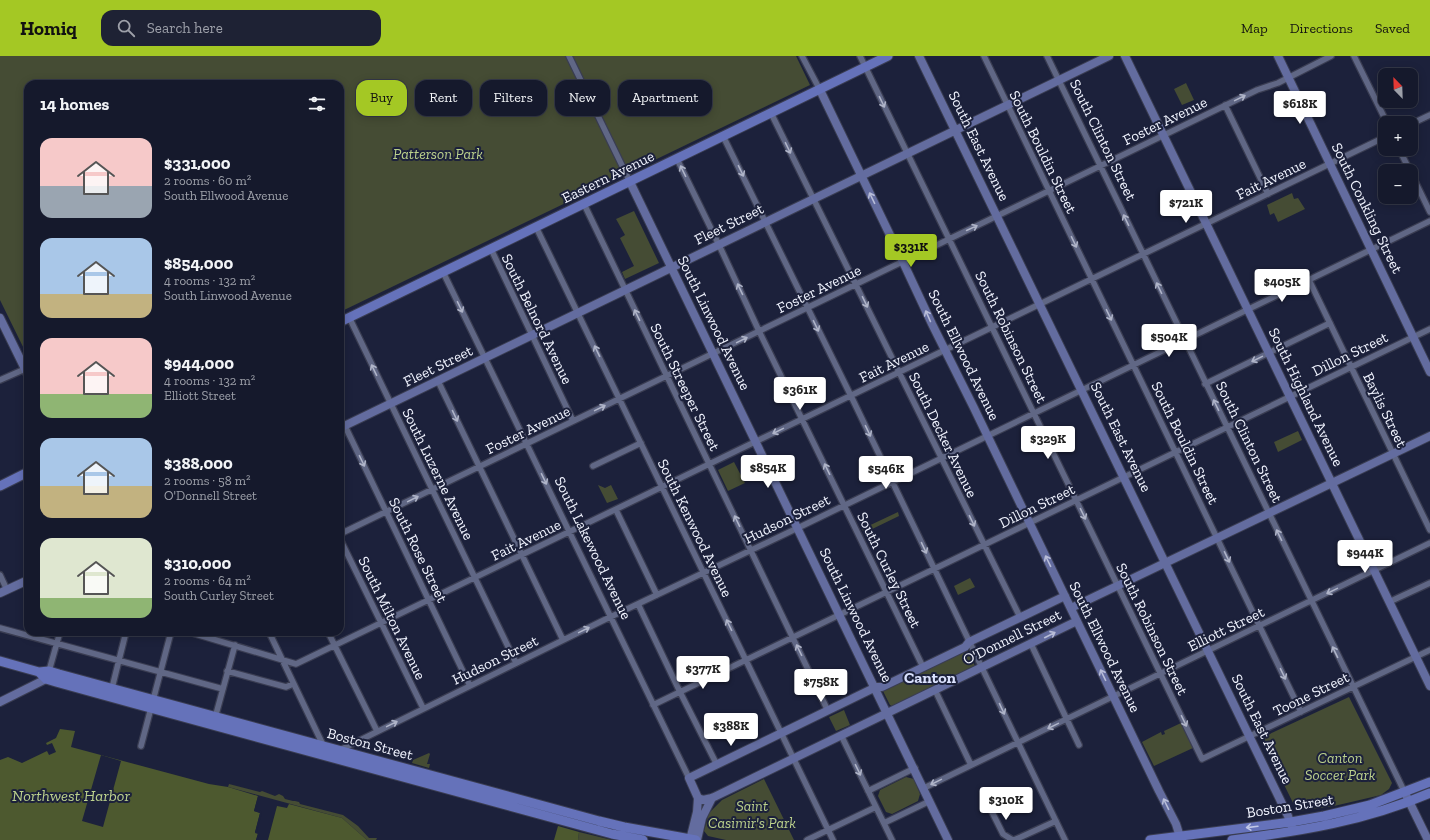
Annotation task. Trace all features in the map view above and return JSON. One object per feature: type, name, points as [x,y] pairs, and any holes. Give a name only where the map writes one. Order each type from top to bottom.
[{"type":"main road","name":"Eastern Avenue","points":[[344,319],[888,56]]},
{"type":"main road","points":[[0,486],[24,474]]},
{"type":"main road","name":"Boston Street","points":[[0,661],[152,704],[215,716],[618,825],[693,840]]},
{"type":"main road","name":"Boston Street","points":[[48,675],[112,688],[236,734],[328,757],[612,834],[643,840]]},
{"type":"main road","name":"Boston Street","points":[[1150,840],[1181,838],[1291,822],[1334,814],[1370,805],[1405,793],[1430,782]]},
{"type":"main road","name":"Boston Street","points":[[1232,840],[1293,832],[1361,818],[1409,802],[1430,793]]},
{"type":"street","name":"South Linwood Avenue","points":[[569,56],[876,687],[948,840]]},
{"type":"street","name":"South Ellwood Avenue","points":[[802,56],[820,90],[932,324],[988,436],[1181,838]]},
{"type":"street","name":"South Robinson Street","points":[[860,56],[1202,759]]},
{"type":"street","name":"South East Avenue","points":[[920,56],[1250,736],[1291,822],[1293,832]]},
{"type":"street","name":"South Bouldin Street","points":[[984,56],[1301,712]]},
{"type":"street","name":"South Clinton Street","points":[[1047,56],[1352,687],[1428,840]]},
{"type":"street","name":"Fleet Street","points":[[344,426],[391,405],[1109,56]]},
{"type":"street","name":"South Highland Avenue","points":[[1125,56],[1430,686]]},
{"type":"street","name":"South Conkling Street","points":[[1278,56],[1430,372]]},
{"type":"street","name":"Foster Avenue","points":[[344,532],[666,375],[1164,136],[1225,105],[1257,90],[1289,78],[1331,56]]},
{"type":"street","points":[[1354,56],[1384,116]]},
{"type":"street","points":[[1225,105],[1268,194]]},
{"type":"street","name":"South Decker Avenue","points":[[771,113],[1020,617]]},
{"type":"street","points":[[1418,121],[1430,115]]},
{"type":"street","points":[[723,136],[851,396],[1065,840]]},
{"type":"street","name":"Fait Avenue","points":[[203,636],[296,664],[1378,140]]},
{"type":"street","name":"South Curley Street","points":[[677,159],[759,331],[924,667]]},
{"type":"street","points":[[1418,188],[1430,212]]},
{"type":"street","name":"South Streeper Street","points":[[584,204],[828,711]]},
{"type":"street","name":"Hudson Street","points":[[328,757],[377,730],[470,686],[516,662],[798,528],[1430,221]]},
{"type":"street","name":"South Kenwood Avenue","points":[[536,227],[834,840]]},
{"type":"street","name":"South Belnord Avenue","points":[[491,249],[573,421]]},
{"type":"street","name":"South Lakewood Avenue","points":[[443,272],[698,798]]},
{"type":"street","name":"Baylis Street","points":[[1309,280],[1430,530]]},
{"type":"street","points":[[0,318],[24,368]]},
{"type":"street","name":"South Luzerne Avenue","points":[[344,319],[391,405],[516,662]]},
{"type":"street","points":[[1205,384],[1330,323]]},
{"type":"street","name":"Dillon Street","points":[[653,705],[1430,329]]},
{"type":"street","points":[[0,380],[24,373]]},
{"type":"street","points":[[438,381],[563,640]]},
{"type":"street","name":"South Rose Street","points":[[344,431],[386,512],[470,686]]},
{"type":"street","name":"O'Donnell Street","points":[[1071,608],[1430,436]]},
{"type":"street","points":[[593,466],[641,443]]},
{"type":"street","points":[[616,510],[657,595]]},
{"type":"street","name":"Elliott Street","points":[[924,788],[1430,543]]},
{"type":"street","name":"South Milton Avenue","points":[[344,547],[423,708]]},
{"type":"street","points":[[0,575],[4,591],[24,582]]},
{"type":"street","points":[[1390,602],[1430,583]]},
{"type":"street","points":[[19,584],[24,585]]},
{"type":"street","name":"O'Donnell Street","points":[[689,778],[876,687],[882,687],[924,667],[965,647],[969,642],[1065,596]]},
{"type":"street","points":[[638,604],[717,765]]},
{"type":"street","name":"O'Donnell Street","points":[[698,798],[703,800],[712,798],[1077,621]]},
{"type":"street","points":[[0,628],[24,635]]},
{"type":"street","points":[[28,636],[222,689]]},
{"type":"street","points":[[0,702],[48,675],[59,636]]},
{"type":"street","points":[[112,688],[125,636]]},
{"type":"street","points":[[141,746],[170,636]]},
{"type":"street","points":[[271,636],[328,757]]},
{"type":"street","points":[[330,636],[377,730]]},
{"type":"street","points":[[1031,644],[1080,745]]},
{"type":"street","points":[[213,726],[235,645]]},
{"type":"street","name":"Toone Street","points":[[1202,759],[1430,650]]},
{"type":"street","points":[[227,671],[286,687],[293,684]]},
{"type":"street","points":[[935,690],[971,765]]},
{"type":"street","points":[[841,735],[892,840]]},
{"type":"street","points":[[868,791],[915,768]]},
{"type":"street","points":[[693,840],[698,798]]},
{"type":"street","points":[[693,840],[712,798]]},
{"type":"street","points":[[884,823],[930,801]]},
{"type":"street","points":[[807,840],[876,807]]},
{"type":"street","points":[[990,808],[1004,836],[1014,840],[1056,821]]},
{"type":"green space","name":"Patterson Park","points":[[0,56],[796,56],[810,85],[344,310],[344,80],[24,80],[24,349],[0,300]]},
{"type":"green space","points":[[1186,83],[1194,100],[1182,105],[1174,89]]},
{"type":"green space","points":[[1292,193],[1294,199],[1298,198],[1305,209],[1278,222],[1274,213],[1270,215],[1267,205]]},
{"type":"green space","points":[[634,211],[659,263],[625,279],[622,272],[634,266],[620,238],[625,235],[616,219]]},
{"type":"green space","points":[[1298,431],[1302,440],[1278,452],[1274,442]]},
{"type":"green space","points":[[734,462],[745,483],[728,491],[718,470]]},
{"type":"green space","points":[[598,485],[605,488],[611,485],[618,499],[607,503]]},
{"type":"green space","points":[[898,512],[899,516],[864,533],[862,529]]},
{"type":"green space","points":[[970,578],[975,587],[958,595],[954,586]]},
{"type":"green space","points":[[967,649],[975,666],[974,667],[892,706],[890,705],[883,691],[884,688]]},
{"type":"green space","name":"Canton Soccer Park","points":[[1349,697],[1392,783],[1389,789],[1381,795],[1334,806],[1297,811],[1261,738]]},
{"type":"green space","points":[[844,710],[850,725],[836,731],[829,717]]},
{"type":"green space","points":[[1181,723],[1193,748],[1154,766],[1142,742],[1161,732],[1162,735],[1165,734],[1164,731]]},
{"type":"green space","points":[[429,753],[427,764],[430,764],[429,768],[412,763],[413,760]]},
{"type":"green space","points":[[906,777],[914,779],[920,794],[918,801],[892,814],[886,812],[878,796],[880,790]]},
{"type":"green space","name":"Saint Casimir's Park","points":[[764,779],[794,840],[726,840],[708,836],[704,831],[709,813],[722,800]]},
{"type":"green space","points":[[229,784],[260,792],[262,791],[275,796],[279,794],[285,799],[299,802],[300,804],[343,815],[358,826],[369,838],[377,838],[376,840],[367,840],[342,818],[228,787]]},
{"type":"green space","points":[[579,832],[612,840],[578,840]]},
{"type":"water","name":"Northwest Harbor","points":[[60,729],[75,731],[71,747],[258,796],[254,811],[260,813],[255,832],[258,833],[256,840],[0,840],[0,760],[8,757],[22,763],[47,751],[49,755],[56,752],[52,743],[47,745],[46,743],[56,738]]},
{"type":"water","points":[[289,804],[342,818],[367,840],[268,840],[277,806],[287,808]]},
{"type":"water","points":[[558,826],[579,832],[578,840],[554,840]]},
{"type":"pier","points":[[101,755],[121,761],[103,827],[82,821]]},
{"type":"pier","points":[[258,796],[260,796],[256,810],[261,811],[262,813],[257,831],[260,834],[258,840],[256,840],[258,834],[255,833],[260,813],[254,811]]},
{"type":"district","name":"Canton","points":[[930,677]]}]
